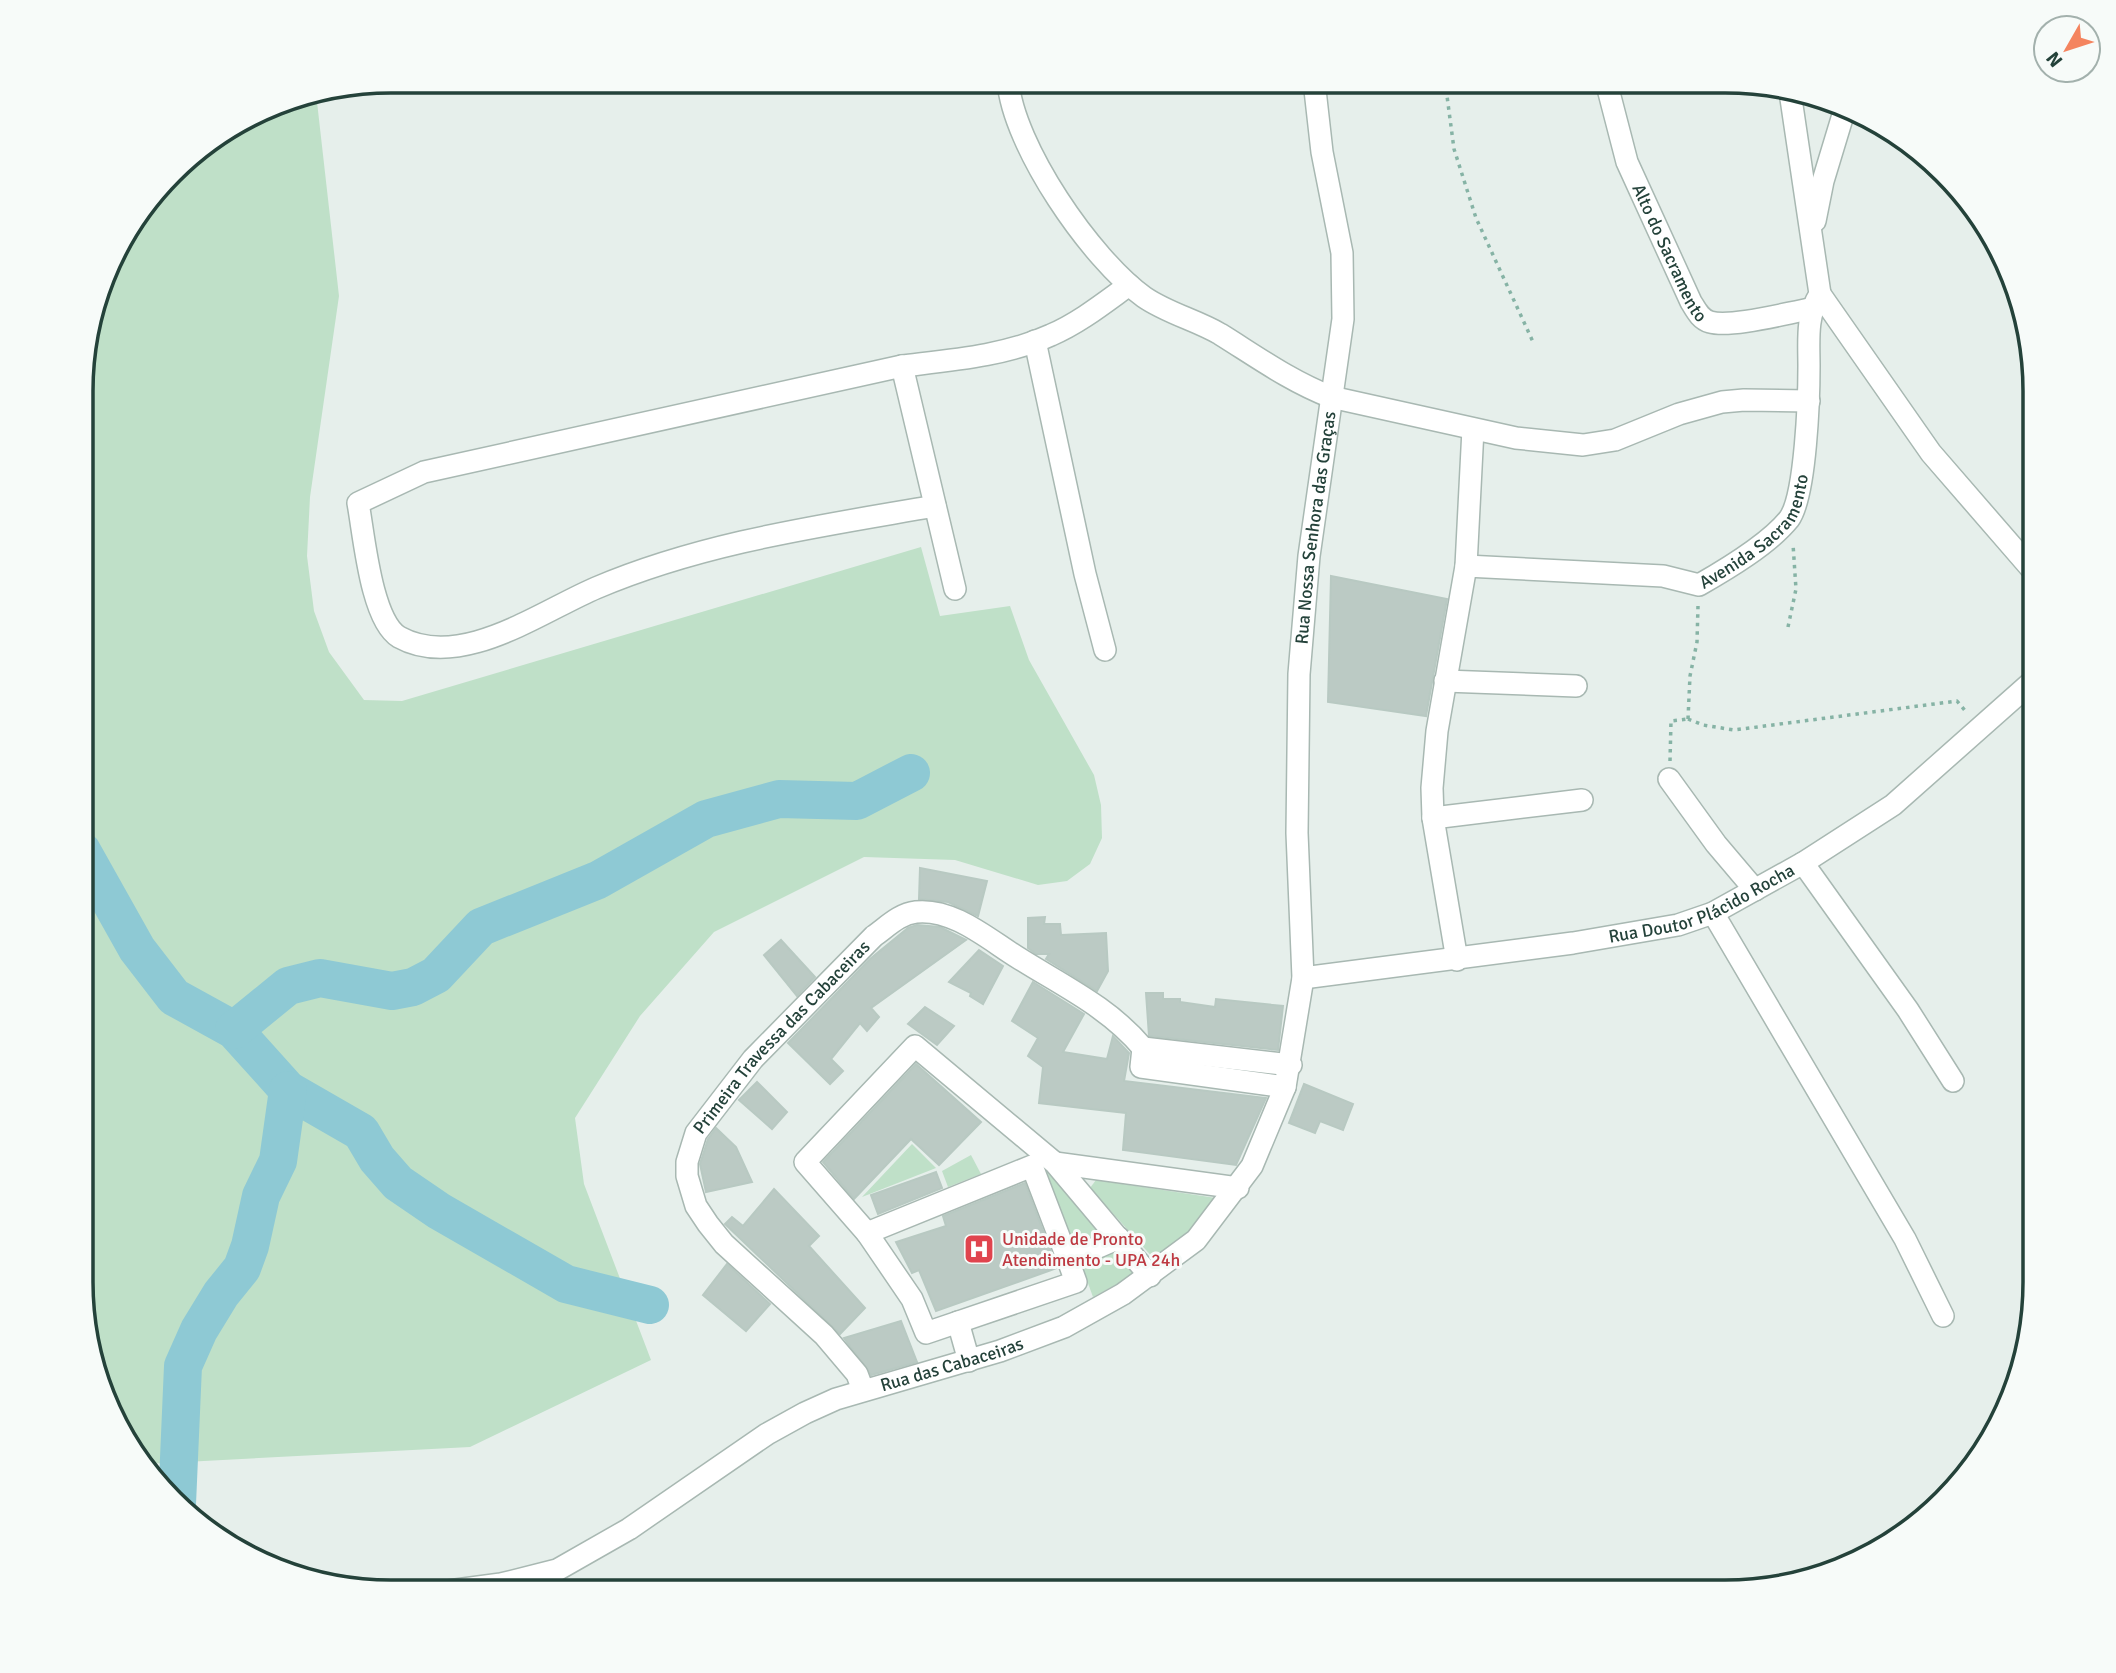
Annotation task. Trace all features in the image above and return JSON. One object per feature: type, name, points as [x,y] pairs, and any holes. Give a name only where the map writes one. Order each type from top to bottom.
[{"type":"street","points":[[1010,93],[1014,114],[1048,183],[1099,255],[1129,285],[1160,307],[1220,334],[1287,378],[1331,397],[1516,438],[1583,445],[1615,440],[1679,414],[1722,402],[1809,401]]},
{"type":"street","name":"Rua Nossa Senhora das Graças","points":[[1303,978],[1297,833],[1299,674],[1309,556],[1343,319],[1342,253],[1322,152],[1315,93]]},
{"type":"street","name":"Alto do Sacramento","points":[[1609,93],[1627,162],[1691,302],[1702,318],[1711,323],[1729,322],[1815,301]]},
{"type":"street","name":"Avenida Sacramento","points":[[1466,566],[1643,575],[1699,585],[1736,564],[1790,517],[1804,456],[1815,301],[1812,242],[1791,100]]},
{"type":"street","name":"Avenida Sacramento","points":[[1812,242],[1823,181],[1843,116]]},
{"type":"street","points":[[935,506],[778,533],[654,566],[595,589],[499,634],[453,649],[421,647],[396,635],[376,602],[358,503],[424,472],[902,366],[975,357],[1035,341],[1071,325],[1129,285]]},
{"type":"street","points":[[1815,301],[1931,453],[2023,559]]},
{"type":"street","points":[[1035,341],[1084,574],[1105,650]]},
{"type":"street","points":[[902,366],[955,589]]},
{"type":"street","points":[[1457,960],[1433,818],[1434,760],[1466,566],[1474,429]]},
{"type":"street","points":[[1445,681],[1576,686]]},
{"type":"street","name":"Rua Doutor Plácido Rocha","points":[[1303,978],[1457,960],[1650,930],[1713,913],[1802,863],[1893,805],[2023,691]]},
{"type":"street","points":[[1669,779],[1716,844],[1755,890]]},
{"type":"street","points":[[1433,818],[1582,800]]},
{"type":"street","points":[[1802,863],[1908,1010],[1954,1081]]},
{"type":"street","name":"Primeira Travessa das Cabaceiras","points":[[863,1391],[857,1374],[824,1335],[724,1244],[693,1197],[687,1176],[689,1149],[706,1118],[753,1059],[874,936],[893,922],[917,912],[966,925],[988,936],[1100,1007],[1143,1048],[1140,1067],[1285,1087]]},
{"type":"street","points":[[1713,913],[1905,1239],[1943,1316]]},
{"type":"street","name":"Rua das Cabaceiras","points":[[517,1580],[557,1570],[629,1529],[767,1434],[805,1413],[863,1391],[970,1361],[1064,1327],[1150,1276],[1196,1240],[1238,1188],[1262,1147],[1291,1065],[1303,978]]},
{"type":"street","points":[[867,1233],[1032,1166],[1076,1282],[926,1333],[912,1299],[867,1233],[805,1162],[915,1046],[1055,1163],[1150,1276]]},
{"type":"street","points":[[1143,1048],[1291,1065]]},
{"type":"street","points":[[1055,1163],[1238,1188]]},
{"type":"street","points":[[1068,1261],[1119,1238]]},
{"type":"street","points":[[958,1322],[970,1361]]},
{"type":"path","points":[[1447,93],[1454,149],[1476,218],[1534,344]]},
{"type":"path","points":[[1788,627],[1796,589],[1790,517]]},
{"type":"path","points":[[1688,719],[1690,676],[1698,642],[1699,585]]},
{"type":"path","points":[[1669,779],[1671,721],[1688,719],[1703,725],[1746,729],[1957,701],[1980,730]]},
{"type":"green space","points":[[317,102],[339,296],[310,497],[307,556],[314,611],[329,652],[364,700],[402,701],[921,547],[940,616],[1010,606],[1029,660],[1094,775],[1101,805],[1102,838],[1090,864],[1067,881],[1038,885],[955,860],[864,857],[714,932],[640,1016],[575,1118],[584,1184],[651,1360],[470,1447],[154,1464],[115,1397],[95,1322],[93,371],[98,332],[123,259],[154,209],[180,180],[209,154],[241,133],[276,115]]},
{"type":"green space","points":[[912,1144],[936,1168],[862,1197]]},
{"type":"green space","points":[[971,1155],[981,1174],[948,1187],[942,1171]]},
{"type":"green space","points":[[1046,1167],[1104,1236],[1075,1249],[1042,1170]]},
{"type":"green space","points":[[1096,1180],[1216,1198],[1197,1225],[1155,1260],[1090,1188]]},
{"type":"green space","points":[[1115,1248],[1136,1274],[1093,1297],[1081,1264]]},
{"type":"building","points":[[1331,576],[1447,599],[1426,716],[1328,702]]},
{"type":"building","points":[[920,868],[987,881],[978,916],[948,902],[919,899]]},
{"type":"building","points":[[1045,917],[1044,924],[1060,924],[1061,935],[1106,933],[1108,971],[1097,991],[1046,959],[1049,954],[1036,954],[1028,948],[1028,918]]},
{"type":"building","points":[[917,925],[940,927],[966,940],[871,1008],[879,1017],[867,1031],[860,1023],[831,1059],[843,1071],[830,1084],[788,1043],[870,959],[908,928]]},
{"type":"building","points":[[781,940],[815,977],[797,996],[764,955]]},
{"type":"building","points":[[979,950],[1003,966],[983,1004],[970,996],[971,993],[949,982]]},
{"type":"building","points":[[1033,982],[1084,1014],[1063,1052],[1107,1059],[1113,1036],[1129,1053],[1124,1081],[1266,1098],[1236,1165],[1123,1150],[1126,1113],[1039,1103],[1043,1067],[1028,1056],[1038,1038],[1012,1021]]},
{"type":"building","points":[[1146,993],[1163,993],[1163,999],[1180,999],[1180,1002],[1215,1007],[1216,999],[1283,1006],[1278,1050],[1149,1036]]},
{"type":"building","points":[[925,1007],[954,1026],[937,1045],[908,1024]]},
{"type":"building","points":[[916,1064],[981,1122],[939,1165],[911,1139],[854,1199],[823,1162]]},
{"type":"building","points":[[757,1082],[787,1112],[772,1129],[739,1100]]},
{"type":"building","points":[[1304,1084],[1353,1104],[1343,1130],[1320,1121],[1315,1133],[1289,1123]]},
{"type":"building","points":[[716,1128],[736,1147],[752,1182],[706,1192],[700,1164],[708,1139]]},
{"type":"building","points":[[936,1172],[942,1188],[878,1214],[871,1195]]},
{"type":"building","points":[[1025,1183],[1057,1268],[936,1311],[919,1270],[912,1273],[896,1242],[946,1226],[943,1216]]},
{"type":"building","points":[[774,1189],[819,1236],[809,1246],[865,1308],[840,1334],[725,1224],[732,1217],[743,1226]]},
{"type":"building","points":[[727,1264],[770,1304],[746,1331],[703,1295]]},
{"type":"building","points":[[901,1321],[917,1362],[871,1375],[844,1338]]},
{"type":"waterway","points":[[234,1030],[288,986],[320,978],[392,991],[413,987],[436,975],[481,927],[598,880],[706,819],[779,799],[857,801],[911,773]]},
{"type":"waterway","points":[[93,871],[137,949],[174,997],[234,1030],[288,1090],[361,1132],[377,1159],[398,1183],[439,1211],[566,1284],[650,1305]]},
{"type":"waterway","points":[[178,1490],[183,1366],[199,1330],[221,1294],[242,1268],[250,1246],[261,1196],[278,1161],[288,1090]]},
{"type":"place","name":"Unidade de Pronto Atendimento - UPA 24h","points":[[979,1249]]}]
